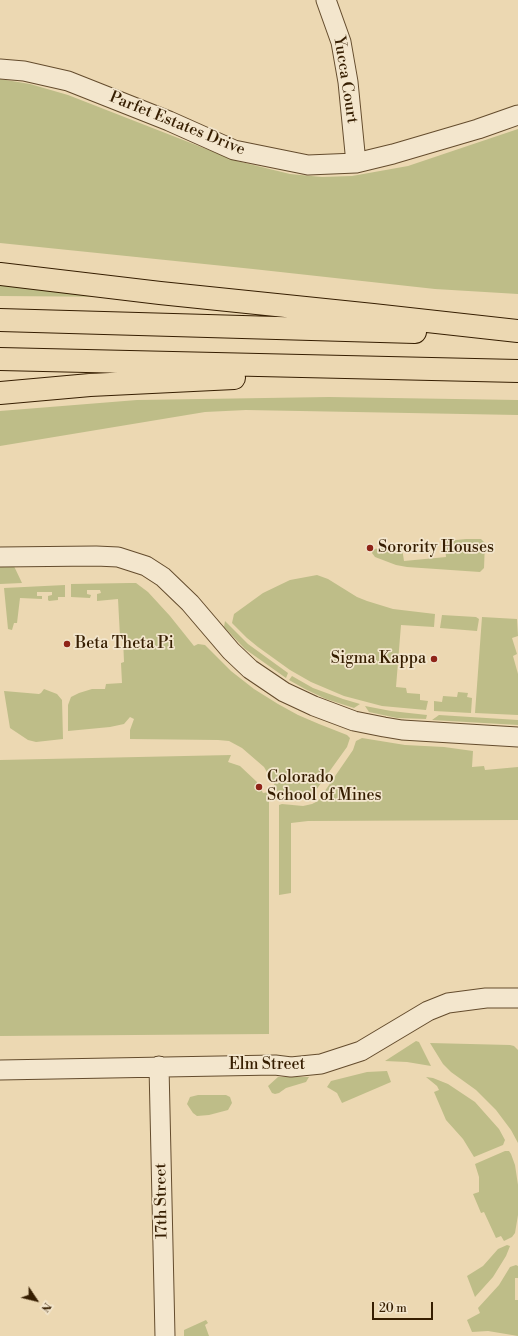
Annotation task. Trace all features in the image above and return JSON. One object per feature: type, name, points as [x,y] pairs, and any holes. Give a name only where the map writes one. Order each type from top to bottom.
[{"type":"highway","points":[[0,274],[174,295],[518,331]]},
{"type":"highway","points":[[0,320],[518,334]]},
{"type":"highway","points":[[0,359],[518,371]]},
{"type":"highway","points":[[0,393],[106,384],[429,369]]},
{"type":"street","name":"Yucca Court","points":[[326,0],[341,42],[348,82],[356,163]]},
{"type":"street","name":"Parfet Estates Drive","points":[[0,69],[24,71],[68,81],[234,150],[308,165],[356,163],[478,129],[518,115]]},
{"type":"street","points":[[0,557],[118,557],[146,566],[163,577],[190,603],[231,651],[250,669],[284,692],[314,706],[354,721],[402,730],[518,737]]},
{"type":"street","name":"Elm Street","points":[[0,1070],[159,1066],[275,1065],[292,1067],[321,1064],[361,1051],[428,1011],[448,1003],[486,998],[518,998]]},
{"type":"street","name":"17th Street","points":[[159,1066],[165,1336]]},
{"type":"shaded area","points":[[0,79],[30,84],[68,95],[237,161],[290,174],[322,177],[352,176],[408,166],[518,129],[518,294],[435,289],[0,243]]},
{"type":"shaded area","points":[[0,281],[127,297],[0,296]]},
{"type":"shaded area","points":[[329,397],[518,400],[518,415],[246,410],[205,412],[0,446],[0,411],[137,400]]},
{"type":"shaded area","points":[[481,539],[485,543],[484,568],[480,572],[407,567],[396,565],[375,557],[372,553],[374,549],[399,546],[402,548],[404,561],[446,557],[446,541]]},
{"type":"shaded area","points":[[13,564],[22,583],[0,584],[0,565]]},
{"type":"shaded area","points":[[317,575],[328,579],[357,597],[367,601],[393,609],[435,614],[434,627],[401,625],[396,687],[406,688],[407,693],[420,694],[420,700],[428,701],[426,710],[382,706],[344,696],[311,682],[290,670],[258,647],[232,623],[234,614],[263,593],[290,580]]},
{"type":"shaded area","points":[[136,583],[148,592],[194,646],[198,644],[205,645],[231,671],[254,689],[278,704],[298,715],[347,735],[350,738],[347,747],[311,797],[301,799],[278,796],[275,786],[264,767],[242,748],[229,741],[130,739],[130,730],[134,719],[130,717],[124,724],[110,727],[68,731],[68,705],[71,697],[92,689],[105,689],[106,684],[122,683],[121,663],[124,662],[123,638],[120,637],[118,599],[97,601],[97,594],[101,593],[100,590],[87,590],[87,594],[91,595],[90,598],[71,597],[71,584]]},
{"type":"shaded area","points":[[65,585],[65,597],[58,597],[58,600],[48,600],[48,596],[52,595],[52,592],[37,592],[37,596],[42,596],[42,599],[20,598],[17,623],[14,623],[12,630],[8,629],[4,588]]},
{"type":"shaded area","points":[[442,615],[476,617],[479,619],[477,631],[440,628]]},
{"type":"shaded area","points":[[482,617],[517,619],[518,636],[512,638],[517,654],[513,656],[518,674],[518,715],[475,713]]},
{"type":"shaded area","points":[[225,621],[248,644],[288,673],[286,678],[245,649],[224,627]]},
{"type":"shaded area","points":[[292,676],[313,688],[360,704],[354,708],[326,699],[289,680]]},
{"type":"shaded area","points":[[44,689],[57,694],[62,700],[63,739],[36,742],[28,740],[10,728],[4,691],[39,694]]},
{"type":"shaded area","points":[[458,692],[468,693],[467,697],[472,698],[471,713],[434,711],[434,701],[442,702],[443,696],[457,697]]},
{"type":"shaded area","points":[[365,706],[391,711],[427,715],[426,719],[397,718],[369,712]]},
{"type":"shaded area","points":[[439,715],[518,720],[518,725],[432,720]]},
{"type":"shaded area","points":[[362,738],[405,745],[444,747],[473,751],[472,767],[484,766],[485,770],[518,767],[518,820],[308,821],[291,823],[291,893],[279,895],[279,805],[303,806],[318,801],[353,750],[356,741]]},
{"type":"shaded area","points":[[231,755],[228,762],[240,766],[257,782],[263,793],[269,792],[269,1034],[0,1036],[0,760]]},
{"type":"shaded area","points":[[416,1041],[419,1042],[431,1066],[407,1062],[385,1061]]},
{"type":"shaded area","points":[[430,1043],[510,1045],[514,1046],[518,1050],[518,1143],[511,1130],[496,1110],[476,1090],[451,1072],[443,1064]]},
{"type":"shaded area","points":[[387,1071],[391,1082],[342,1103],[337,1093],[327,1087],[331,1081],[367,1072]]},
{"type":"shaded area","points":[[278,1077],[309,1077],[306,1082],[286,1088],[275,1094],[272,1093],[268,1086]]},
{"type":"shaded area","points":[[426,1077],[448,1084],[475,1102],[499,1129],[505,1140],[503,1145],[474,1157],[463,1139],[446,1120],[434,1092],[439,1090],[437,1086]]},
{"type":"shaded area","points":[[198,1095],[226,1095],[230,1097],[232,1103],[228,1110],[209,1115],[197,1116],[187,1104],[190,1097]]},
{"type":"shaded area","points":[[505,1151],[509,1151],[515,1165],[518,1185],[518,1215],[515,1233],[512,1237],[504,1241],[501,1236],[496,1238],[484,1212],[481,1213],[473,1194],[479,1192],[479,1177],[475,1164]]},
{"type":"shaded area","points":[[507,1245],[510,1246],[506,1256],[493,1277],[475,1297],[467,1276],[483,1266],[498,1249]]},
{"type":"shaded area","points":[[516,1265],[518,1266],[518,1278],[515,1278],[515,1300],[518,1300],[518,1336],[488,1331],[472,1332],[467,1320],[480,1313],[478,1308],[499,1285],[510,1267]]},
{"type":"shaded area","points":[[206,1320],[208,1323],[205,1325],[209,1336],[184,1336],[184,1330]]},
{"type":"place","name":"Sorority Houses","points":[[370,548]]},
{"type":"place","name":"Beta Theta Pi","points":[[67,644]]},
{"type":"place","name":"Sigma Kappa","points":[[434,659]]},
{"type":"place","name":"Colorado School of Mines","points":[[259,787]]}]
